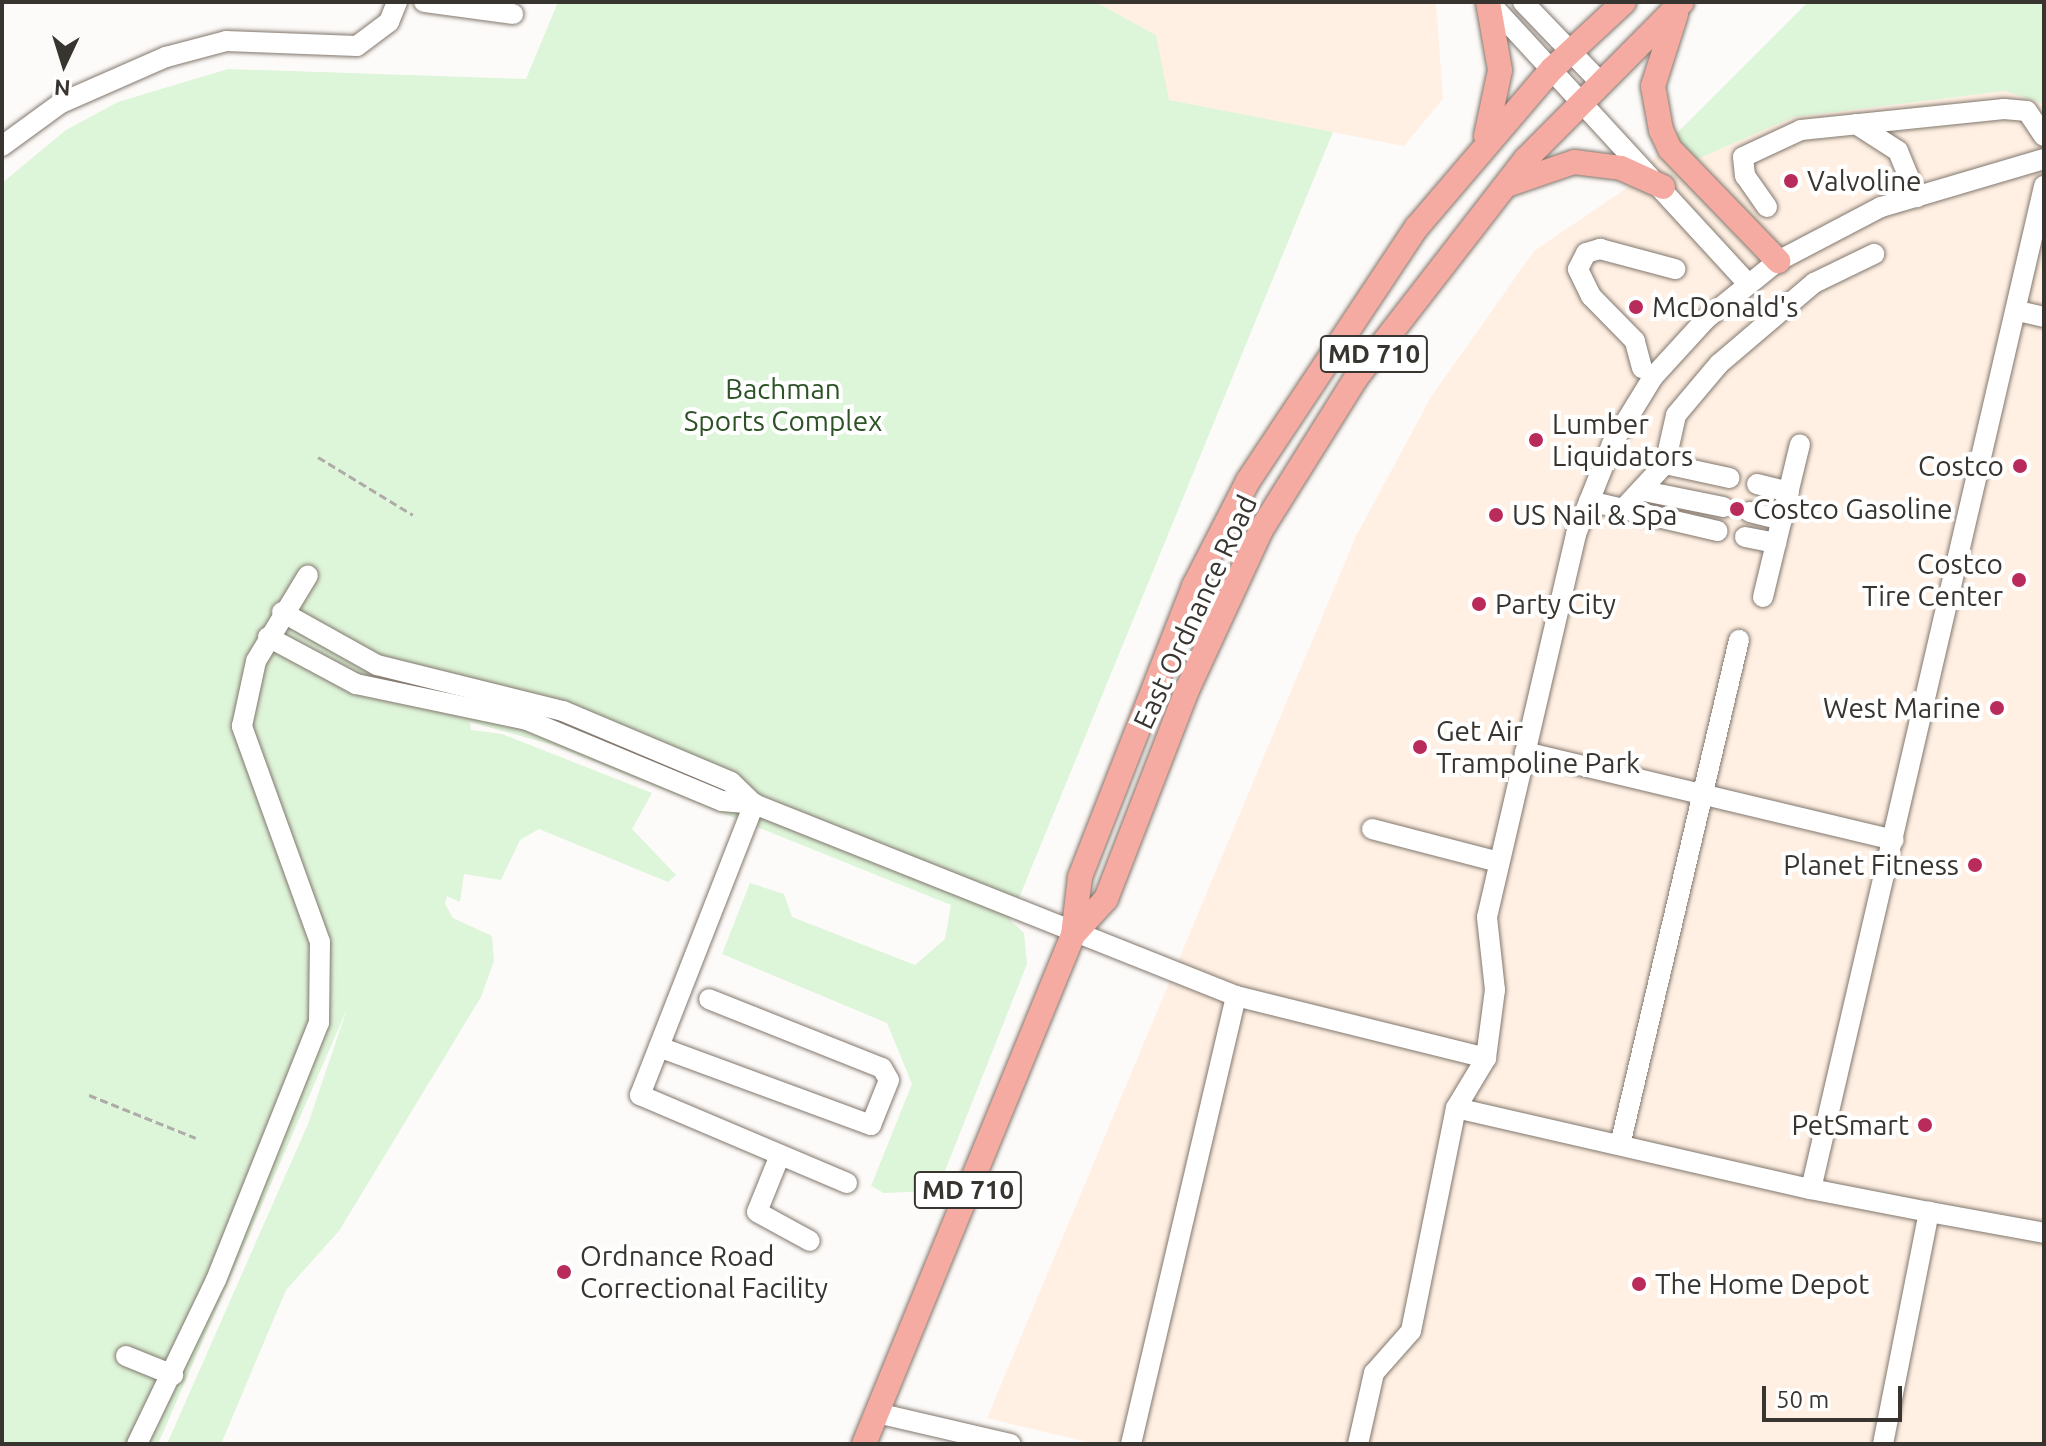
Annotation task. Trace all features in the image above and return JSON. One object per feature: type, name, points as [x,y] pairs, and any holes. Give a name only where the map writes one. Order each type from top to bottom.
[{"type":"main road","points":[[1480,150],[1498,101],[1500,70],[1488,2]]},
{"type":"main road","name":"East Ordnance Road","points":[[864,1444],[1073,935],[1080,877],[1194,586],[1237,502],[1354,313],[1480,150],[1552,69],[1624,2]]},
{"type":"main road","points":[[1682,2],[1656,65],[1653,108],[1661,130],[1670,149],[1778,261]]},
{"type":"main road","name":"East Ordnance Road","points":[[1073,935],[1106,899],[1188,688],[1261,530],[1356,378],[1501,188],[1580,99],[1682,2]]},
{"type":"main road","points":[[1501,188],[1574,162],[1621,168],[1663,187]]},
{"type":"street","points":[[2,146],[61,103],[166,57],[226,41],[357,46],[389,22],[397,2]]},
{"type":"street","points":[[424,2],[513,14]]},
{"type":"street","points":[[1488,2],[1663,187],[1747,283]]},
{"type":"street","points":[[1523,2],[1599,81]]},
{"type":"street","points":[[1767,207],[1745,176],[1743,157],[1801,130],[2004,109],[2027,111],[2044,136]]},
{"type":"street","points":[[1856,124],[1898,151],[1917,197]]},
{"type":"street","points":[[1358,1444],[1374,1373],[1411,1331],[1456,1108],[1486,1058],[1495,990],[1487,917],[1589,501],[1612,444],[1653,377],[1747,283],[1778,261],[1917,197],[2044,159]]},
{"type":"street","points":[[1811,1189],[2018,311],[2044,186]]},
{"type":"street","points":[[1642,368],[1635,341],[1591,296],[1578,269],[1586,253],[1600,249],[1675,269]]},
{"type":"street","points":[[1623,509],[1644,491],[1665,464],[1676,415],[1719,364],[1814,283],[1874,254]]},
{"type":"street","points":[[2018,311],[2044,317]]},
{"type":"street","points":[[1763,597],[1800,444]]},
{"type":"street","points":[[1665,464],[1730,478]]},
{"type":"street","points":[[1757,484],[1789,492]]},
{"type":"street","points":[[1644,491],[1723,507]]},
{"type":"street","points":[[1589,501],[1718,531]]},
{"type":"street","points":[[1750,512],[1782,520]]},
{"type":"street","points":[[1745,537],[1776,543]]},
{"type":"street","points":[[137,1444],[173,1375],[323,1003],[315,925],[244,743],[245,697],[268,637],[308,575]]},
{"type":"street","points":[[282,612],[377,665],[563,711],[731,782],[754,804]]},
{"type":"street","points":[[268,637],[356,684],[527,720],[722,801],[754,804],[1073,935],[1236,996],[1486,1058]]},
{"type":"street","points":[[1620,1145],[1739,640]]},
{"type":"street","points":[[1525,752],[1894,840]]},
{"type":"street","points":[[754,804],[640,1095],[847,1183]]},
{"type":"street","points":[[1372,829],[1499,862]]},
{"type":"street","points":[[661,1041],[864,1128],[889,1080],[882,1068],[709,999],[709,991],[683,986]]},
{"type":"street","points":[[1131,1444],[1236,996]]},
{"type":"street","points":[[1456,1108],[1811,1189],[1929,1212],[2043,1229]]},
{"type":"street","points":[[780,1155],[757,1212],[810,1241]]},
{"type":"street","points":[[1883,1444],[1929,1212]]},
{"type":"street","points":[[126,1356],[173,1375]]},
{"type":"street","points":[[877,1413],[1010,1444]]},
{"type":"path","points":[[318,457],[413,515]]},
{"type":"path","points":[[89,1095],[196,1138]]},
{"type":"shaded area","points":[[1096,2],[1436,2],[1443,99],[1404,146],[1168,100],[1156,35]]},
{"type":"shaded area","points":[[2006,91],[2044,104],[2044,1444],[1096,1444],[987,1418],[1356,536],[1431,397],[1534,251],[1631,185],[1673,137],[1695,160],[1794,117]]},
{"type":"green space","name":"Bachman Sports Complex","points":[[558,2],[1096,2],[1156,35],[1169,100],[1333,132],[1010,920],[1024,933],[1027,964],[937,1191],[884,1193],[871,1186],[912,1084],[887,1023],[722,954],[750,883],[784,894],[792,917],[915,965],[945,939],[951,905],[553,745],[470,722],[471,730],[502,734],[652,793],[632,829],[676,875],[668,882],[539,829],[520,840],[501,880],[464,874],[460,902],[447,896],[445,904],[453,918],[492,936],[494,961],[481,997],[339,1231],[286,1290],[221,1444],[167,1444],[308,1124],[347,1009],[158,1444],[2,1444],[2,183],[66,130],[118,102],[228,69],[526,79]]},
{"type":"green space","points":[[1808,2],[2044,2],[2044,104],[2005,91],[1794,117],[1695,160],[1673,137]]},
{"type":"place","name":"Valvoline","points":[[1791,181]]},
{"type":"place","name":"McDonald's","points":[[1636,307]]},
{"type":"place","name":"Lumber Liquidators","points":[[1536,440]]},
{"type":"place","name":"Costco","points":[[2020,466]]},
{"type":"place","name":"Costco Gasoline","points":[[1737,509]]},
{"type":"place","name":"US Nail & Spa","points":[[1496,515]]},
{"type":"place","name":"Costco Tire Center","points":[[2019,580]]},
{"type":"place","name":"Party City","points":[[1479,604]]},
{"type":"place","name":"West Marine","points":[[1997,708]]},
{"type":"place","name":"Get Air Trampoline Park","points":[[1420,747]]},
{"type":"place","name":"Planet Fitness","points":[[1975,865]]},
{"type":"place","name":"PetSmart","points":[[1925,1125]]},
{"type":"place","name":"Ordnance Road Correctional Facility","points":[[564,1272]]},
{"type":"place","name":"The Home Depot","points":[[1639,1284]]}]
